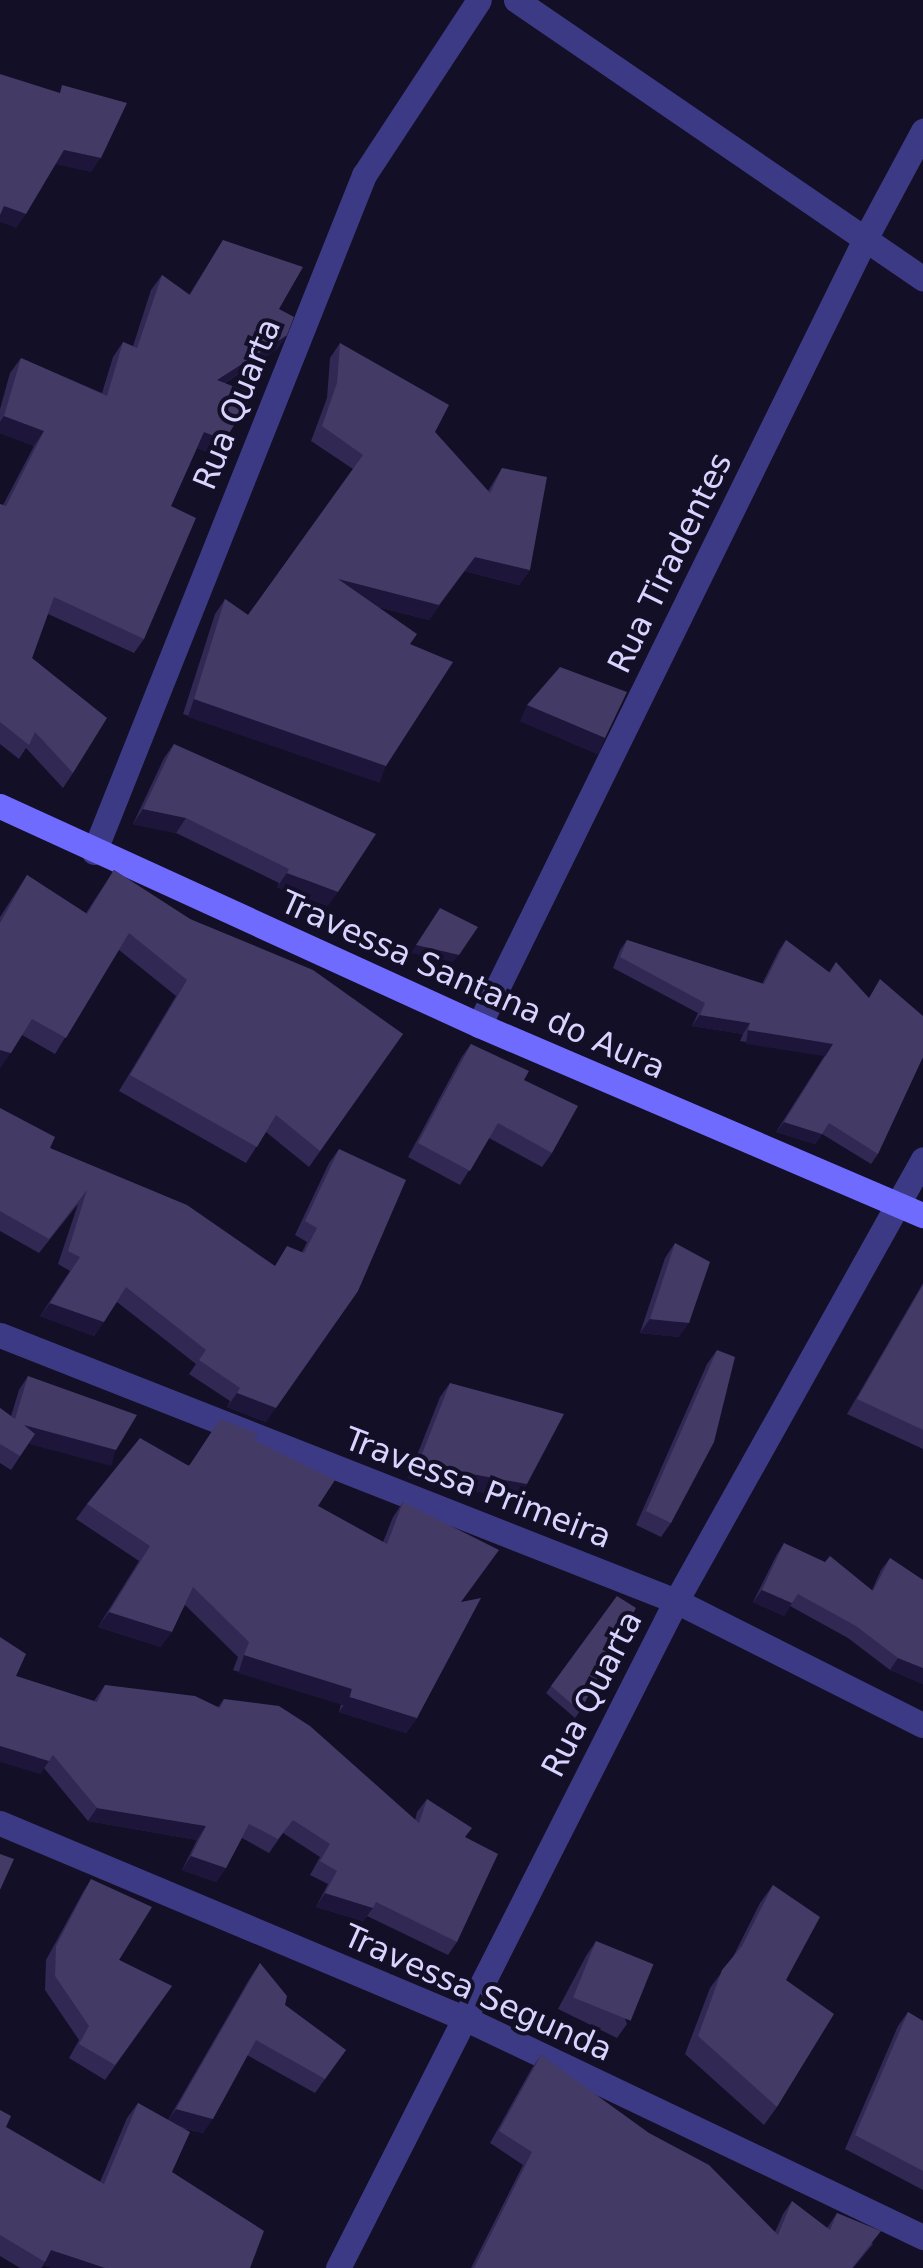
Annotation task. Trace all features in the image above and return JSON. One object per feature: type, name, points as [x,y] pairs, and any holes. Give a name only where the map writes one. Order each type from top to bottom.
[{"type":"street","name":"Rua Quarta","points":[[94,852],[364,175],[479,0]]},
{"type":"street","points":[[516,0],[923,279]]},
{"type":"street","name":"Rua Tiradentes","points":[[479,1025],[865,239],[923,132]]},
{"type":"street","name":"Travessa Santana do Aura","points":[[2,812],[479,1025],[923,1215]]},
{"type":"street","name":"Rua Quarta","points":[[338,2268],[676,1601],[923,1159]]},
{"type":"street","name":"Travessa Primeira","points":[[0,1335],[676,1601],[923,1725]]},
{"type":"street","name":"Travessa Segunda","points":[[0,1823],[464,2018],[923,2237]]},
{"type":"building","points":[[0,74],[60,93],[62,85],[127,103],[101,158],[64,150],[26,214],[4,206],[0,215]]},
{"type":"building","points":[[223,240],[303,267],[279,309],[294,317],[287,335],[217,380],[253,394],[225,440],[204,432],[171,506],[196,518],[144,639],[54,597],[32,658],[107,718],[73,773],[35,732],[29,745],[0,722],[0,504],[6,506],[44,431],[4,416],[21,358],[107,396],[123,342],[137,348],[162,275],[190,295]]},
{"type":"building","points":[[340,343],[449,405],[435,432],[490,493],[502,468],[547,477],[530,570],[475,557],[439,605],[338,579],[417,634],[410,644],[453,662],[386,766],[194,699],[225,599],[248,615],[363,455],[322,426],[337,383]]},
{"type":"building","points":[[560,667],[627,692],[605,738],[527,705]]},
{"type":"building","points":[[174,744],[376,834],[338,892],[287,873],[289,869],[186,818],[143,809]]},
{"type":"building","points":[[114,870],[190,919],[313,970],[403,1034],[320,1151],[276,1115],[257,1147],[130,1075],[187,980],[129,933],[66,1038],[32,1019],[11,1053],[0,1050],[0,923],[27,875],[87,914]]},
{"type":"building","points":[[440,908],[478,927],[459,955],[416,945]]},
{"type":"building","points":[[627,940],[764,984],[786,940],[830,973],[836,962],[869,998],[880,979],[923,1016],[923,1057],[878,1154],[829,1123],[822,1134],[784,1122],[833,1044],[748,1030],[750,1023],[700,1015],[705,1003],[620,957]]},
{"type":"building","points":[[471,1044],[529,1071],[524,1080],[578,1106],[552,1153],[498,1123],[470,1171],[418,1143]]},
{"type":"building","points":[[0,1108],[55,1137],[50,1148],[187,1205],[275,1266],[287,1246],[304,1253],[317,1228],[305,1221],[339,1149],[406,1180],[358,1291],[276,1408],[237,1393],[240,1388],[199,1360],[206,1350],[126,1287],[104,1322],[50,1303],[80,1257],[68,1251],[87,1190],[49,1239],[0,1211]]},
{"type":"building","points":[[675,1243],[710,1262],[689,1323],[650,1319]]},
{"type":"building","points":[[923,1285],[923,1430],[857,1399]]},
{"type":"building","points":[[717,1350],[735,1357],[714,1442],[671,1523],[646,1511]]},
{"type":"building","points":[[28,1376],[137,1415],[116,1450],[24,1425],[35,1434],[20,1456],[0,1444],[0,1408],[15,1419]]},
{"type":"building","points":[[450,1383],[564,1414],[527,1484],[418,1464]]},
{"type":"building","points":[[220,1419],[258,1434],[254,1440],[335,1480],[318,1506],[387,1544],[403,1502],[499,1550],[461,1602],[481,1598],[417,1718],[350,1697],[352,1689],[244,1655],[249,1642],[193,1587],[172,1632],[109,1612],[150,1546],[87,1504],[140,1438],[189,1466]]},
{"type":"building","points":[[784,1543],[825,1562],[830,1556],[873,1591],[890,1558],[923,1580],[923,1668],[898,1658],[856,1626],[798,1594],[792,1603],[762,1590]]},
{"type":"building","points":[[617,1596],[636,1608],[580,1711],[551,1686]]},
{"type":"building","points":[[0,1637],[26,1654],[16,1676],[97,1702],[105,1685],[195,1696],[220,1708],[224,1699],[279,1706],[310,1726],[419,1823],[427,1799],[472,1828],[465,1837],[498,1854],[457,1942],[376,1902],[373,1908],[325,1893],[337,1871],[320,1861],[330,1844],[293,1820],[278,1839],[249,1824],[226,1868],[191,1856],[206,1826],[97,1808],[53,1755],[49,1761],[0,1746]]},
{"type":"building","points":[[0,1854],[14,1859],[0,1890]]},
{"type":"building","points":[[91,1879],[152,1907],[119,1960],[172,1986],[115,2065],[79,2044],[89,2026],[55,1976],[56,1946]]},
{"type":"building","points":[[773,1885],[820,1917],[786,1980],[834,2014],[777,2107],[698,2036],[722,1970],[742,1946]]},
{"type":"building","points":[[596,1941],[653,1964],[631,2021],[573,1998]]},
{"type":"building","points":[[260,1963],[287,1996],[285,2005],[346,2050],[325,2079],[256,2040],[213,2119],[176,2109]]},
{"type":"building","points":[[908,2012],[923,2021],[923,2171],[855,2135]]},
{"type":"building","points":[[541,2055],[649,2133],[709,2165],[778,2235],[792,2201],[830,2230],[837,2213],[881,2231],[852,2268],[474,2268],[532,2152],[499,2131]]},
{"type":"building","points":[[138,2103],[190,2132],[172,2172],[264,2231],[250,2268],[105,2268],[51,2250],[45,2262],[0,2235],[0,2110],[11,2116],[6,2127],[104,2184]]}]
